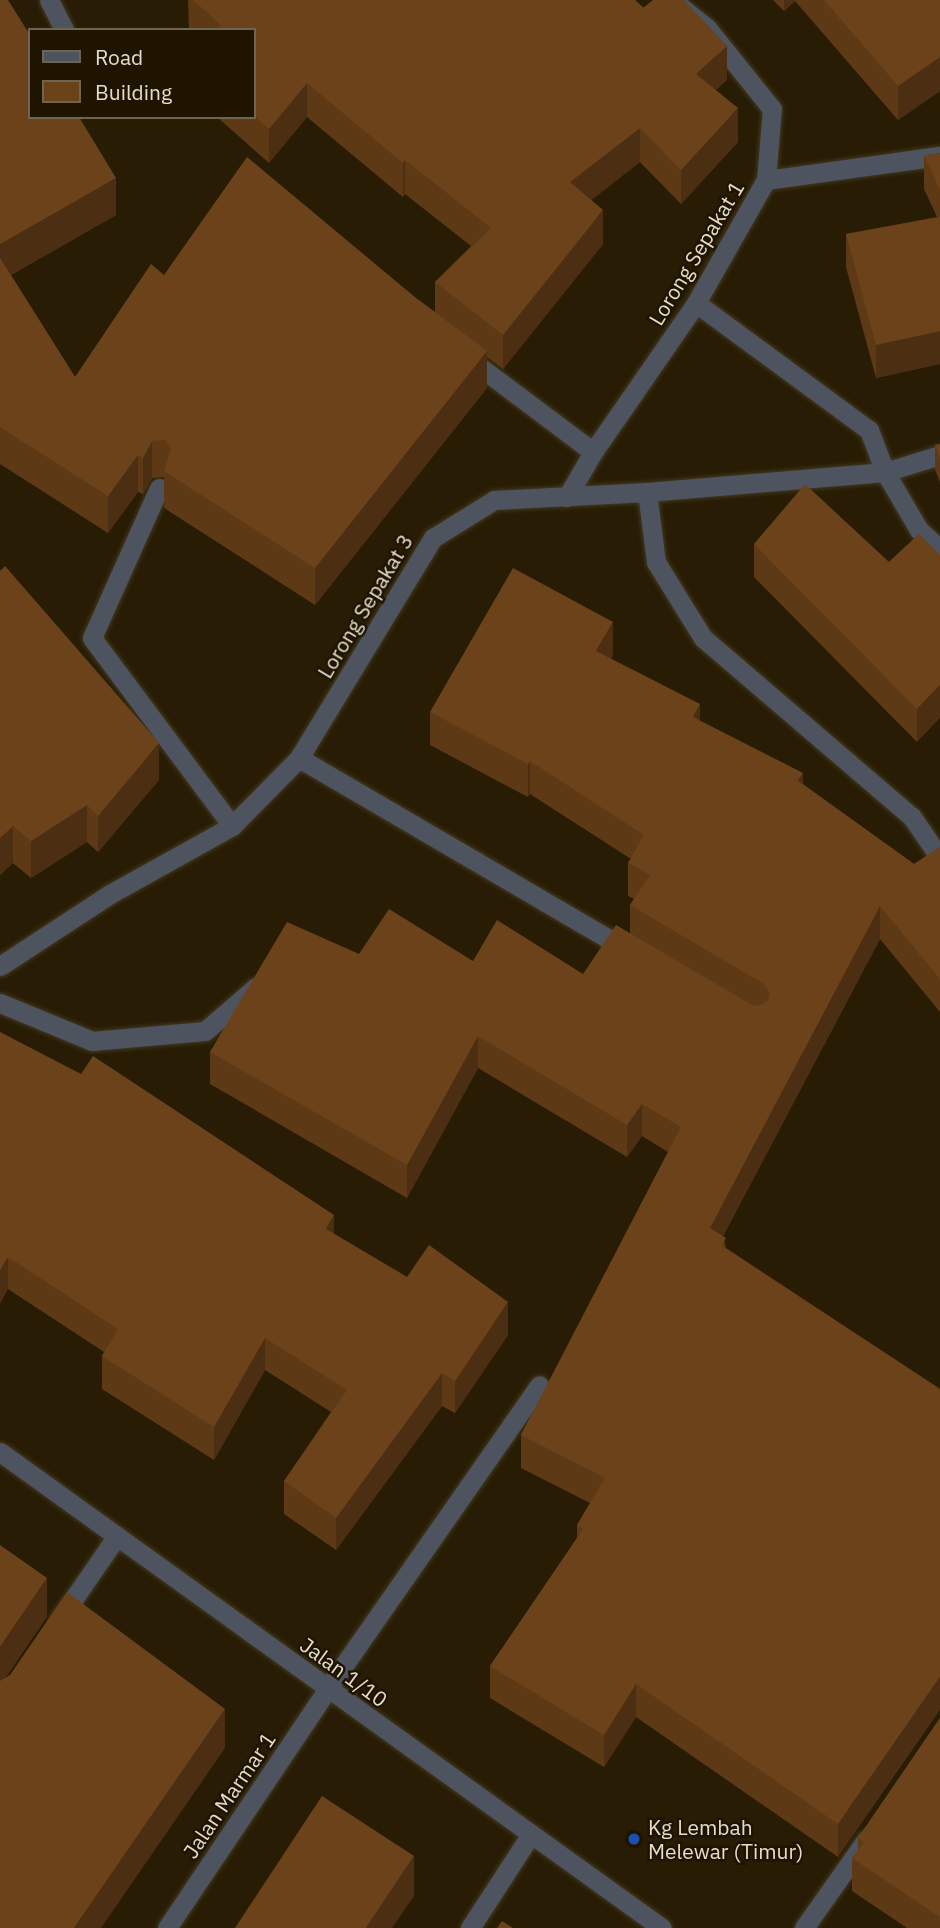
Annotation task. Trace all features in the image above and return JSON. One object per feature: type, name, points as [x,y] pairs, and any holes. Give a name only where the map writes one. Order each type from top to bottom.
[{"type":"street","points":[[49,0],[63,28]]},
{"type":"street","name":"Lorong Sepakat 1","points":[[566,497],[593,452],[696,303],[766,180],[772,109],[707,28],[672,0]]},
{"type":"street","points":[[766,180],[940,156]]},
{"type":"street","points":[[696,303],[869,430],[886,472],[919,530],[940,549]]},
{"type":"street","points":[[449,344],[593,452]]},
{"type":"street","name":"Lorong Sepakat 3","points":[[0,966],[110,894],[232,826],[299,758],[433,538],[495,500],[647,492],[886,472],[940,455]]},
{"type":"street","points":[[159,488],[92,638],[232,826]]},
{"type":"street","points":[[647,492],[656,562],[703,639],[912,817],[940,858]]},
{"type":"street","points":[[299,758],[640,958]]},
{"type":"street","points":[[0,1003],[92,1041],[205,1031],[256,986]]},
{"type":"street","name":"Jalan Marmar 1","points":[[167,1928],[328,1688],[539,1385]]},
{"type":"street","name":"Jalan 1/10","points":[[0,1452],[662,1928]]},
{"type":"street","points":[[47,1639],[117,1536]]},
{"type":"street","points":[[804,1928],[878,1822]]},
{"type":"street","points":[[470,1928],[531,1835]]},
{"type":"building","points":[[0,0],[8,0],[28,32],[28,119],[80,119],[116,178],[0,244]]},
{"type":"building","points":[[193,0],[635,0],[643,8],[653,0],[684,0],[727,46],[696,74],[738,108],[681,170],[640,128],[570,182],[603,210],[503,335],[435,282],[491,228],[405,160],[403,163],[307,83],[269,129],[256,118],[256,28],[219,28],[221,25]]},
{"type":"building","points":[[824,0],[940,0],[940,57],[898,86]]},
{"type":"building","points":[[940,153],[940,190],[924,156]]},
{"type":"building","points":[[247,157],[416,298],[487,351],[315,568],[164,471],[171,450],[165,440],[152,441],[143,458],[138,455],[108,496],[0,427],[0,258],[75,377],[151,264],[164,275]]},
{"type":"building","points":[[940,217],[940,331],[876,345],[846,234]]},
{"type":"building","points":[[940,444],[940,458],[935,445]]},
{"type":"building","points":[[805,484],[889,562],[919,534],[940,555],[940,685],[917,709],[754,544]]},
{"type":"building","points":[[5,566],[159,743],[98,816],[87,805],[31,841],[13,826],[0,838],[0,571]]},
{"type":"building","points":[[513,568],[613,622],[596,651],[700,704],[693,717],[803,773],[798,781],[914,864],[940,847],[940,979],[880,906],[710,1228],[726,1238],[722,1246],[940,1389],[940,1677],[838,1824],[636,1684],[604,1735],[490,1666],[583,1529],[577,1525],[605,1478],[521,1435],[681,1127],[642,1104],[627,1125],[478,1036],[407,1165],[210,1052],[287,922],[359,954],[389,909],[473,961],[497,920],[583,974],[616,925],[752,1005],[759,1006],[768,1001],[770,994],[764,984],[630,905],[650,875],[628,863],[644,835],[530,761],[528,764],[430,712]]},
{"type":"building","points":[[0,1032],[81,1074],[93,1056],[334,1215],[326,1229],[407,1277],[429,1245],[508,1302],[455,1381],[442,1373],[336,1518],[284,1481],[347,1390],[265,1338],[214,1427],[102,1356],[118,1329],[8,1257],[0,1271]]},
{"type":"building","points":[[0,1545],[47,1578],[0,1647]]},
{"type":"building","points":[[67,1592],[225,1709],[74,1928],[0,1928],[0,1681],[10,1675]]},
{"type":"building","points":[[940,1718],[940,1917],[852,1858],[864,1842],[858,1838]]},
{"type":"building","points":[[322,1796],[414,1856],[366,1928],[235,1928]]},
{"type":"building","points":[[502,1921],[513,1928],[497,1928]]},
{"type":"place","name":"Kg Lembah Melewar (Timur)","points":[[634,1839]]}]
